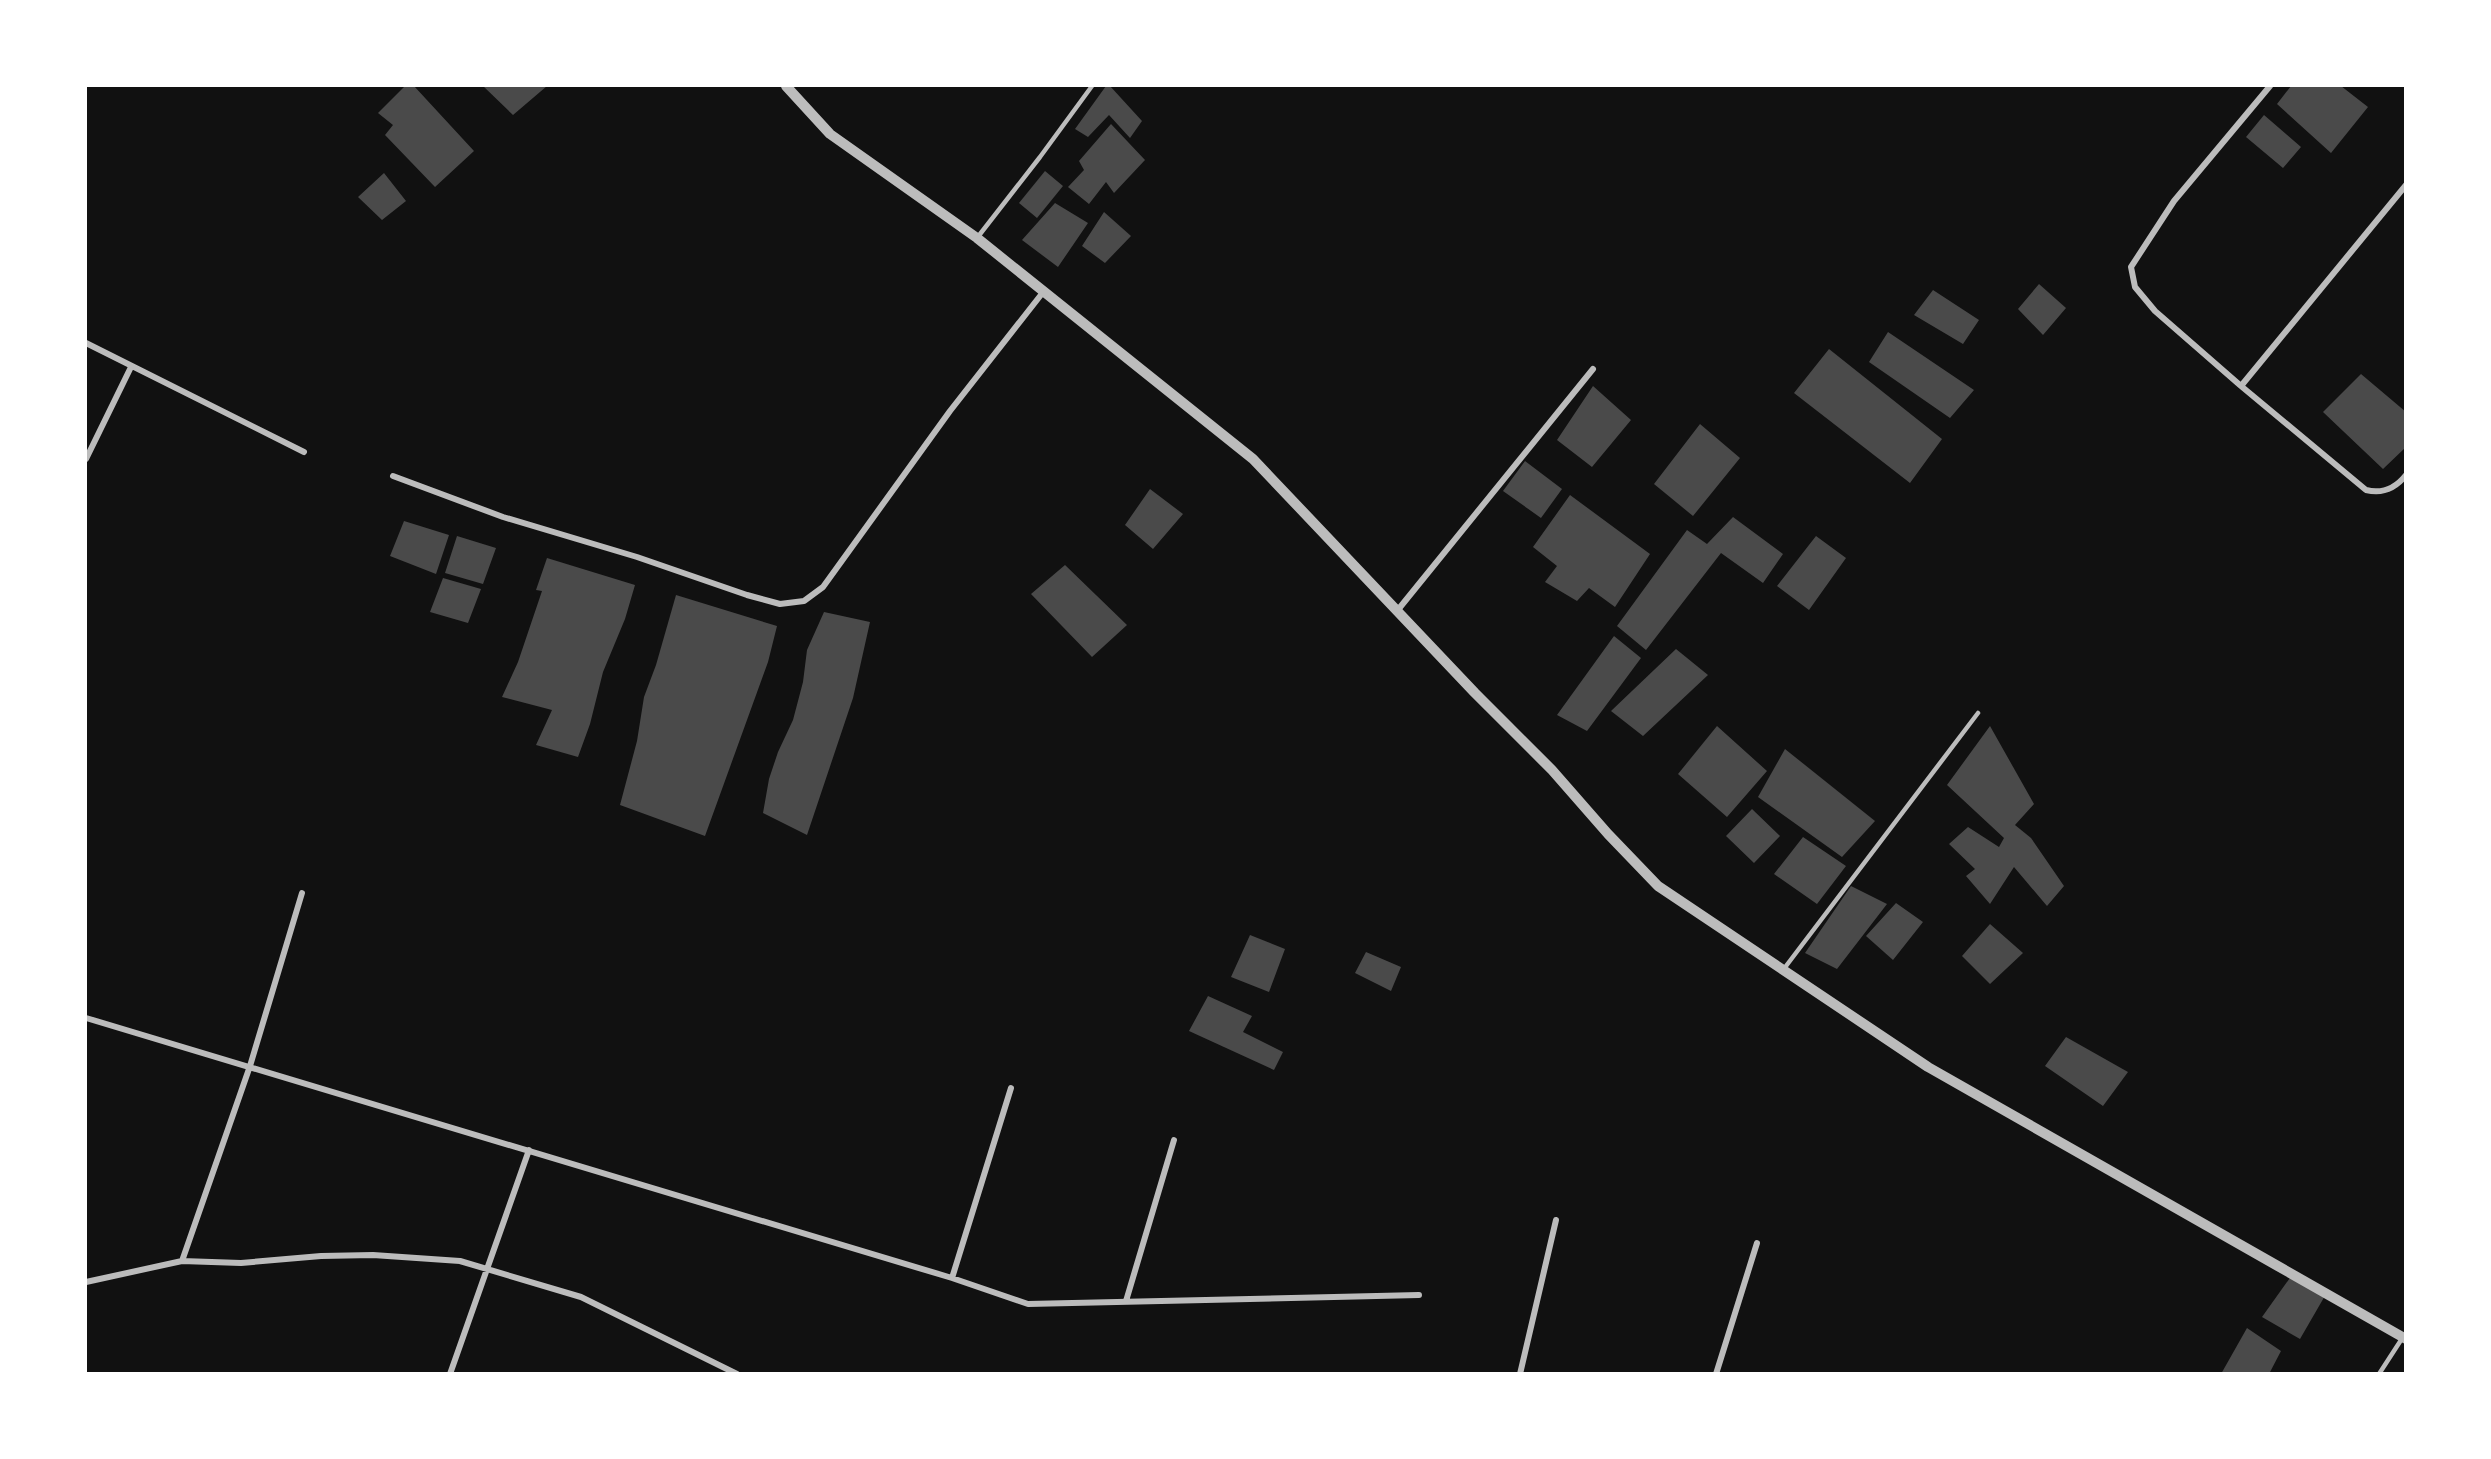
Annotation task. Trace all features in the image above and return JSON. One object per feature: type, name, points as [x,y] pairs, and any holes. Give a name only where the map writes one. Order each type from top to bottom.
[{"type":"street","points":[[786,86],[830,134],[977,238],[1253,459],[1475,693],[1552,770],[1608,834],[1658,886],[1928,1067],[2404,1338]]},
{"type":"street","points":[[2270,86],[2174,201],[2131,267],[2135,287],[2155,311],[2366,490],[2379,493],[2398,485],[2406,475]]},
{"type":"street","points":[[2241,386],[2406,185]]},
{"type":"street","points":[[393,476],[503,517],[637,557],[747,595],[780,603],[804,601],[823,587],[950,411],[1044,291]]},
{"type":"street","points":[[86,343],[304,452]]},
{"type":"street","points":[[86,459],[131,367]]},
{"type":"street","points":[[1397,611],[1593,369]]},
{"type":"street","points":[[182,1261],[250,1066],[302,893]]},
{"type":"street","points":[[86,1018],[952,1278],[1028,1304],[1419,1295]]},
{"type":"street","points":[[952,1278],[1011,1088]]},
{"type":"street","points":[[1126,1301],[1174,1140]]},
{"type":"street","points":[[450,1374],[529,1150]]},
{"type":"street","points":[[1520,1374],[1556,1220]]},
{"type":"street","points":[[1716,1374],[1757,1243]]},
{"type":"street","points":[[86,1282],[182,1261],[241,1263],[321,1256],[373,1255],[460,1261],[581,1297],[737,1374]]},
{"type":"lane","points":[[977,238],[1092,86]]},
{"type":"lane","points":[[1783,970],[1978,713]]},
{"type":"lane","points":[[2379,1374],[2404,1338]]},
{"type":"building","points":[[405,86],[414,86],[474,151],[435,187],[385,135],[393,125],[378,113]]},
{"type":"building","points":[[483,86],[547,86],[513,115]]},
{"type":"building","points":[[1106,86],[1110,86],[1142,121],[1130,138],[1109,115],[1088,137],[1075,129]]},
{"type":"building","points":[[2291,86],[2341,86],[2368,107],[2331,153],[2277,104]]},
{"type":"building","points":[[2264,115],[2301,147],[2283,168],[2246,137]]},
{"type":"building","points":[[1111,124],[1145,160],[1114,193],[1106,182],[1089,204],[1068,187],[1084,170],[1079,161]]},
{"type":"building","points":[[1045,171],[1063,186],[1037,218],[1019,203]]},
{"type":"building","points":[[384,173],[406,201],[382,220],[358,197]]},
{"type":"building","points":[[1055,203],[1088,223],[1058,267],[1022,240]]},
{"type":"building","points":[[1104,212],[1131,236],[1105,263],[1082,246]]},
{"type":"building","points":[[2039,284],[2066,308],[2043,335],[2018,309]]},
{"type":"building","points":[[1933,290],[1979,320],[1963,344],[1914,315]]},
{"type":"building","points":[[1888,332],[1974,390],[1950,418],[1869,362]]},
{"type":"building","points":[[1829,349],[1942,439],[1910,483],[1794,393]]},
{"type":"building","points":[[2361,374],[2406,412],[2406,447],[2383,469],[2323,412]]},
{"type":"building","points":[[1593,386],[1631,420],[1592,467],[1557,440]]},
{"type":"building","points":[[1700,424],[1740,458],[1693,516],[1654,484]]},
{"type":"building","points":[[1525,461],[1562,489],[1541,518],[1503,491]]},
{"type":"building","points":[[1150,489],[1183,514],[1153,549],[1125,525]]},
{"type":"building","points":[[1570,495],[1650,554],[1615,607],[1589,588],[1577,601],[1545,582],[1557,566],[1533,547]]},
{"type":"building","points":[[1733,517],[1783,554],[1763,583],[1721,553],[1646,650],[1617,626],[1687,530],[1707,544]]},
{"type":"building","points":[[404,521],[449,535],[436,574],[390,556]]},
{"type":"building","points":[[457,536],[496,548],[483,584],[445,573]]},
{"type":"building","points":[[1816,536],[1846,558],[1809,610],[1777,586]]},
{"type":"building","points":[[547,558],[635,585],[625,619],[603,672],[590,724],[578,757],[536,745],[552,710],[502,697],[518,662],[542,591],[536,590]]},
{"type":"building","points":[[1065,565],[1127,625],[1092,657],[1031,594]]},
{"type":"building","points":[[443,578],[481,589],[468,623],[430,612]]},
{"type":"building","points":[[676,595],[777,626],[768,662],[705,836],[620,805],[637,741],[644,697],[656,665]]},
{"type":"building","points":[[824,612],[870,622],[853,698],[807,835],[763,813],[769,779],[778,752],[793,720],[803,682],[807,650]]},
{"type":"building","points":[[1614,636],[1641,658],[1587,731],[1557,715]]},
{"type":"building","points":[[1676,649],[1708,675],[1643,736],[1611,711]]},
{"type":"building","points":[[1717,726],[1767,771],[1727,817],[1678,774]]},
{"type":"building","points":[[1990,726],[2034,804],[2015,825],[2031,838],[2064,886],[2047,906],[2014,867],[1990,904],[1966,876],[1975,869],[1949,844],[1968,827],[1999,847],[2004,838],[1947,785]]},
{"type":"building","points":[[1785,749],[1875,821],[1842,857],[1758,797]]},
{"type":"building","points":[[1752,809],[1780,836],[1754,863],[1726,836]]},
{"type":"building","points":[[1803,837],[1846,866],[1817,904],[1774,874]]},
{"type":"building","points":[[1851,886],[1887,904],[1837,969],[1805,953]]},
{"type":"building","points":[[1896,903],[1923,922],[1893,960],[1866,936]]},
{"type":"building","points":[[1990,924],[2023,953],[1990,984],[1962,956]]},
{"type":"building","points":[[1250,935],[1285,949],[1269,992],[1231,977]]},
{"type":"building","points":[[1366,952],[1401,967],[1391,991],[1355,973]]},
{"type":"building","points":[[1208,996],[1252,1016],[1243,1032],[1283,1052],[1274,1070],[1189,1031]]},
{"type":"building","points":[[2066,1037],[2128,1072],[2103,1106],[2045,1066]]},
{"type":"building","points":[[2292,1275],[2326,1294],[2300,1339],[2262,1317]]},
{"type":"building","points":[[2247,1328],[2281,1351],[2269,1374],[2221,1374]]}]
